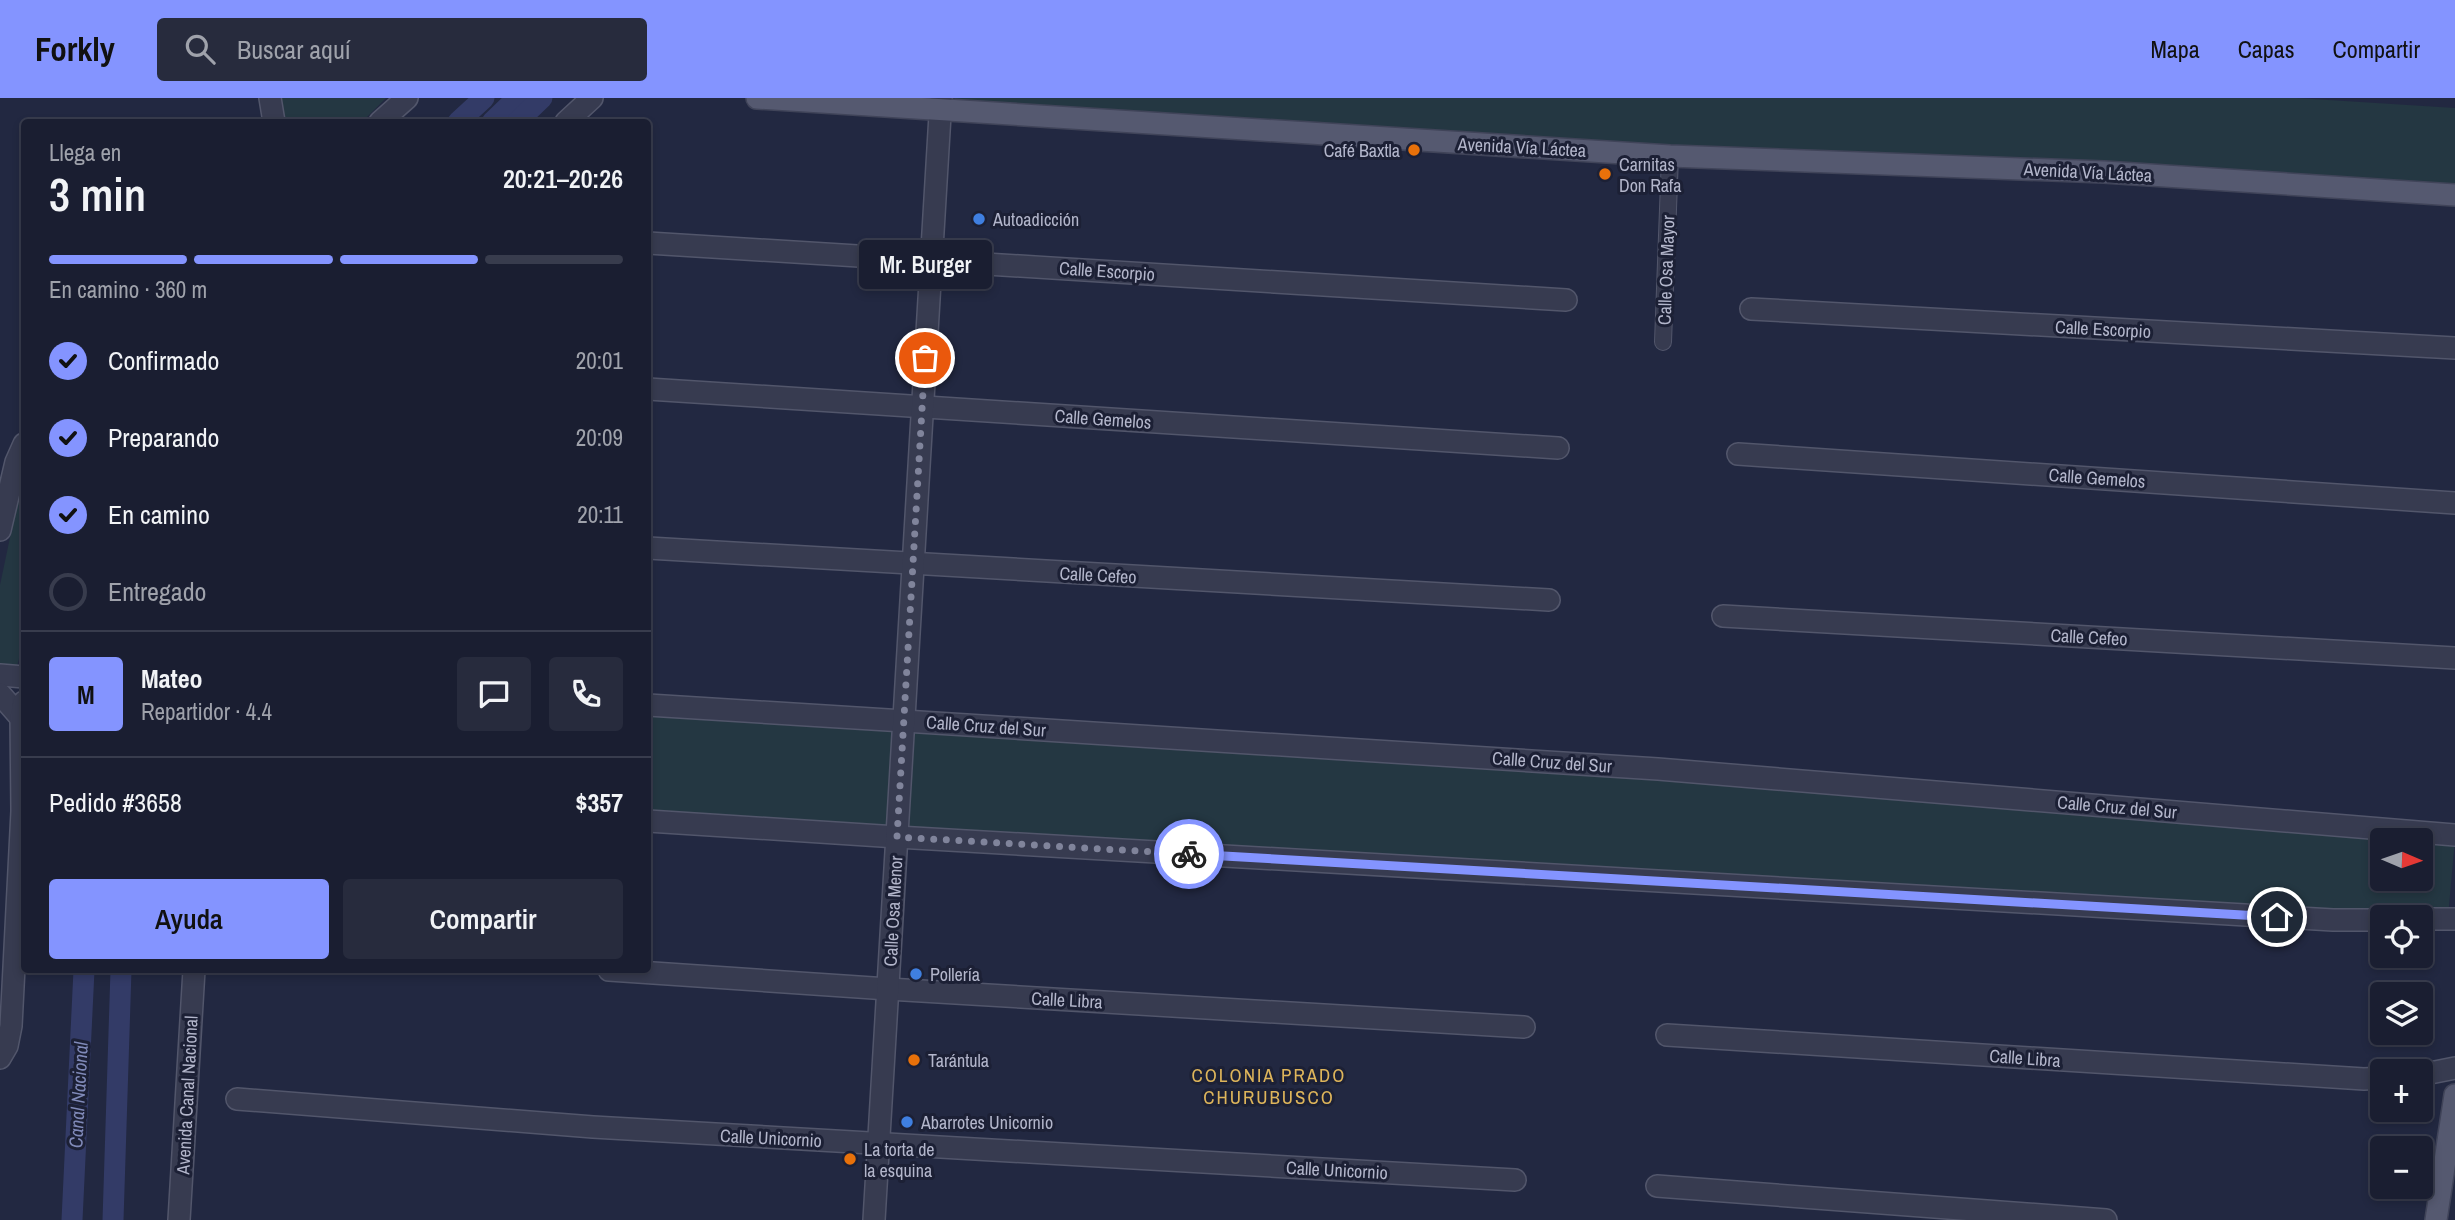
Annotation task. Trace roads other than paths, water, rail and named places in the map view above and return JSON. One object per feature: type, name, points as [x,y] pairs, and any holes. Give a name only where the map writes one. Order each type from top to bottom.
[{"type":"main road","name":"Avenida Vía Láctea","points":[[757,98],[940,104],[1670,156],[2104,172],[2455,195]]},
{"type":"main road","points":[[2436,1220],[2448,1186],[2455,1095]]},
{"type":"street","points":[[270,98],[274,119]]},
{"type":"street","points":[[383,119],[407,98]]},
{"type":"street","points":[[569,119],[592,98]]},
{"type":"street","name":"Calle Osa Menor","points":[[874,1220],[940,104]]},
{"type":"street","name":"Calle Osa Mayor","points":[[1663,342],[1670,156]]},
{"type":"street","name":"Calle Escorpio","points":[[651,243],[1566,300]]},
{"type":"street","name":"Calle Escorpio","points":[[1751,309],[2455,348]]},
{"type":"street","name":"Calle Gemelos","points":[[651,389],[1558,448]]},
{"type":"street","points":[[0,530],[21,451]]},
{"type":"street","name":"Calle Gemelos","points":[[1738,454],[2455,503]]},
{"type":"street","name":"Calle Cefeo","points":[[651,548],[1549,600]]},
{"type":"street","name":"Calle Cefeo","points":[[1723,616],[2455,658]]},
{"type":"street","points":[[0,675],[21,677]]},
{"type":"street","points":[[0,694],[21,709]]},
{"type":"street","name":"Calle Cruz del Sur","points":[[651,705],[1658,769],[2455,835]]},
{"type":"street","points":[[21,718],[10,761],[21,807]]},
{"type":"street","points":[[0,1058],[7,1046],[11,1026],[8,944],[21,820]]},
{"type":"street","points":[[651,821],[2319,919],[2370,919]]},
{"type":"street","points":[[2433,919],[2455,919]]},
{"type":"street","name":"Avenida Canal Nacional","points":[[180,1220],[194,973]]},
{"type":"street","name":"Calle Libra","points":[[651,973],[1524,1027]]},
{"type":"street","name":"Calle Libra","points":[[1667,1035],[2370,1079]]},
{"type":"street","points":[[2433,1072],[2455,1068]]},
{"type":"street","name":"Calle Unicornio","points":[[237,1099],[593,1127],[1515,1181]]},
{"type":"street","points":[[1657,1186],[2106,1220]]},
{"type":"waterway","name":"Canal Nacional","points":[[461,119],[484,98]]},
{"type":"waterway","name":"Canal Nacional","points":[[495,119],[517,98]]},
{"type":"waterway","name":"Canal Nacional","points":[[520,119],[542,98]]},
{"type":"waterway","name":"Canal Nacional","points":[[72,1220],[84,973]]},
{"type":"waterway","name":"Canal Nacional","points":[[113,1220],[121,973]]},
{"type":"place","name":"Café Baxtla","points":[[1414,150]]},
{"type":"place","name":"Carnitas Don Rafa","points":[[1605,174]]},
{"type":"place","name":"Autoadicción","points":[[979,219]]},
{"type":"place","name":"Mr. Burger","points":[[925,358]]},
{"type":"place","name":"Pollería","points":[[916,974]]},
{"type":"place","name":"Tarántula","points":[[914,1060]]},
{"type":"place","name":"Abarrotes Unicornio","points":[[907,1122]]},
{"type":"place","name":"La torta de la esquina","points":[[850,1159]]},
{"type":"district","name":"COLONIA PRADO CHURUBUSCO","points":[[1269,1086]]}]
